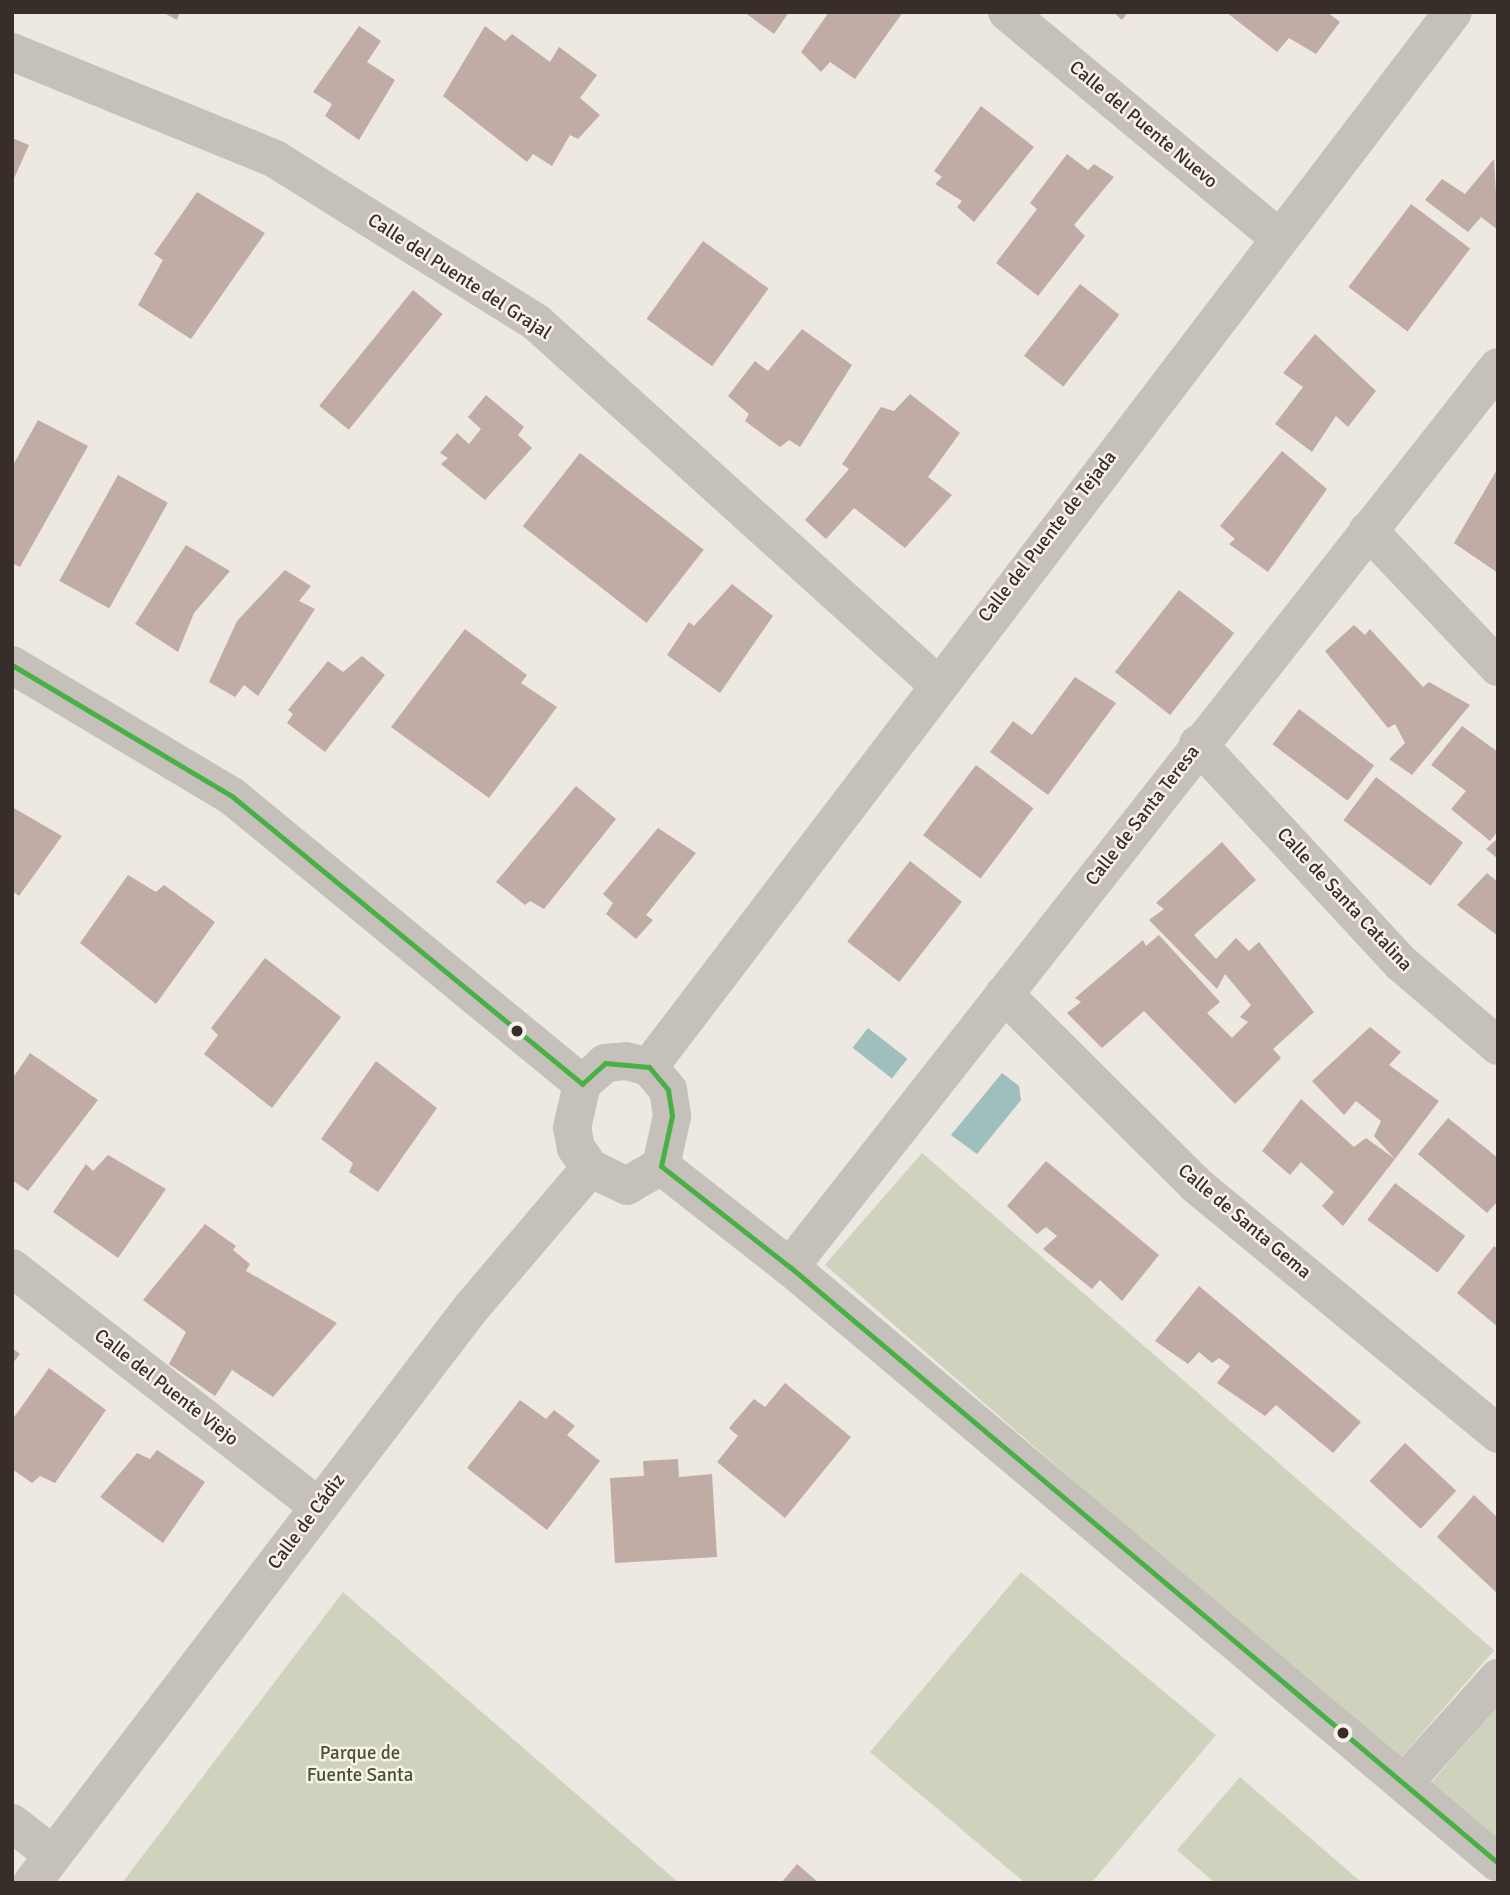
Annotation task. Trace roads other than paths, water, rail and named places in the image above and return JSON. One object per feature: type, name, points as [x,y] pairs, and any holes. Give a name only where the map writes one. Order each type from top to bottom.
[{"type":"street","name":"Calle del Puente Nuevo","points":[[1007,12],[1279,238]]},
{"type":"street","name":"Calle del Puente de Tejada","points":[[649,1067],[936,683],[1453,12]]},
{"type":"street","name":"Calle del Puente del Grajal","points":[[12,52],[275,159],[537,323],[936,683]]},
{"type":"street","name":"Calle de Santa Teresa","points":[[790,1267],[1198,744],[1498,368]]},
{"type":"street","points":[[1368,530],[1498,667]]},
{"type":"street","points":[[12,665],[233,797],[582,1084]]},
{"type":"street","name":"Calle de Santa Catalina","points":[[1198,744],[1402,964],[1498,1046]]},
{"type":"street","name":"Calle de Santa Gema","points":[[1004,994],[1195,1184],[1498,1434]]},
{"type":"street","points":[[605,1063],[649,1067],[668,1090],[672,1116],[661,1166],[627,1186],[590,1168],[576,1148],[572,1128],[582,1084],[605,1063]]},
{"type":"street","points":[[661,1166],[790,1267],[1498,1863]]},
{"type":"street","name":"Calle de Cádiz","points":[[43,1869],[471,1308],[590,1168]]},
{"type":"street","name":"Calle del Puente Viejo","points":[[12,1268],[319,1507]]},
{"type":"street","points":[[1405,1782],[1498,1678]]},
{"type":"street","points":[[12,1823],[43,1869]]},
{"type":"water","points":[[868,1028],[907,1059],[892,1078],[853,1048]]},
{"type":"water","points":[[1002,1073],[1019,1086],[1021,1100],[977,1154],[951,1135]]},
{"type":"park label","name":"Parque de Fuente Santa","points":[[360,1765]]}]
